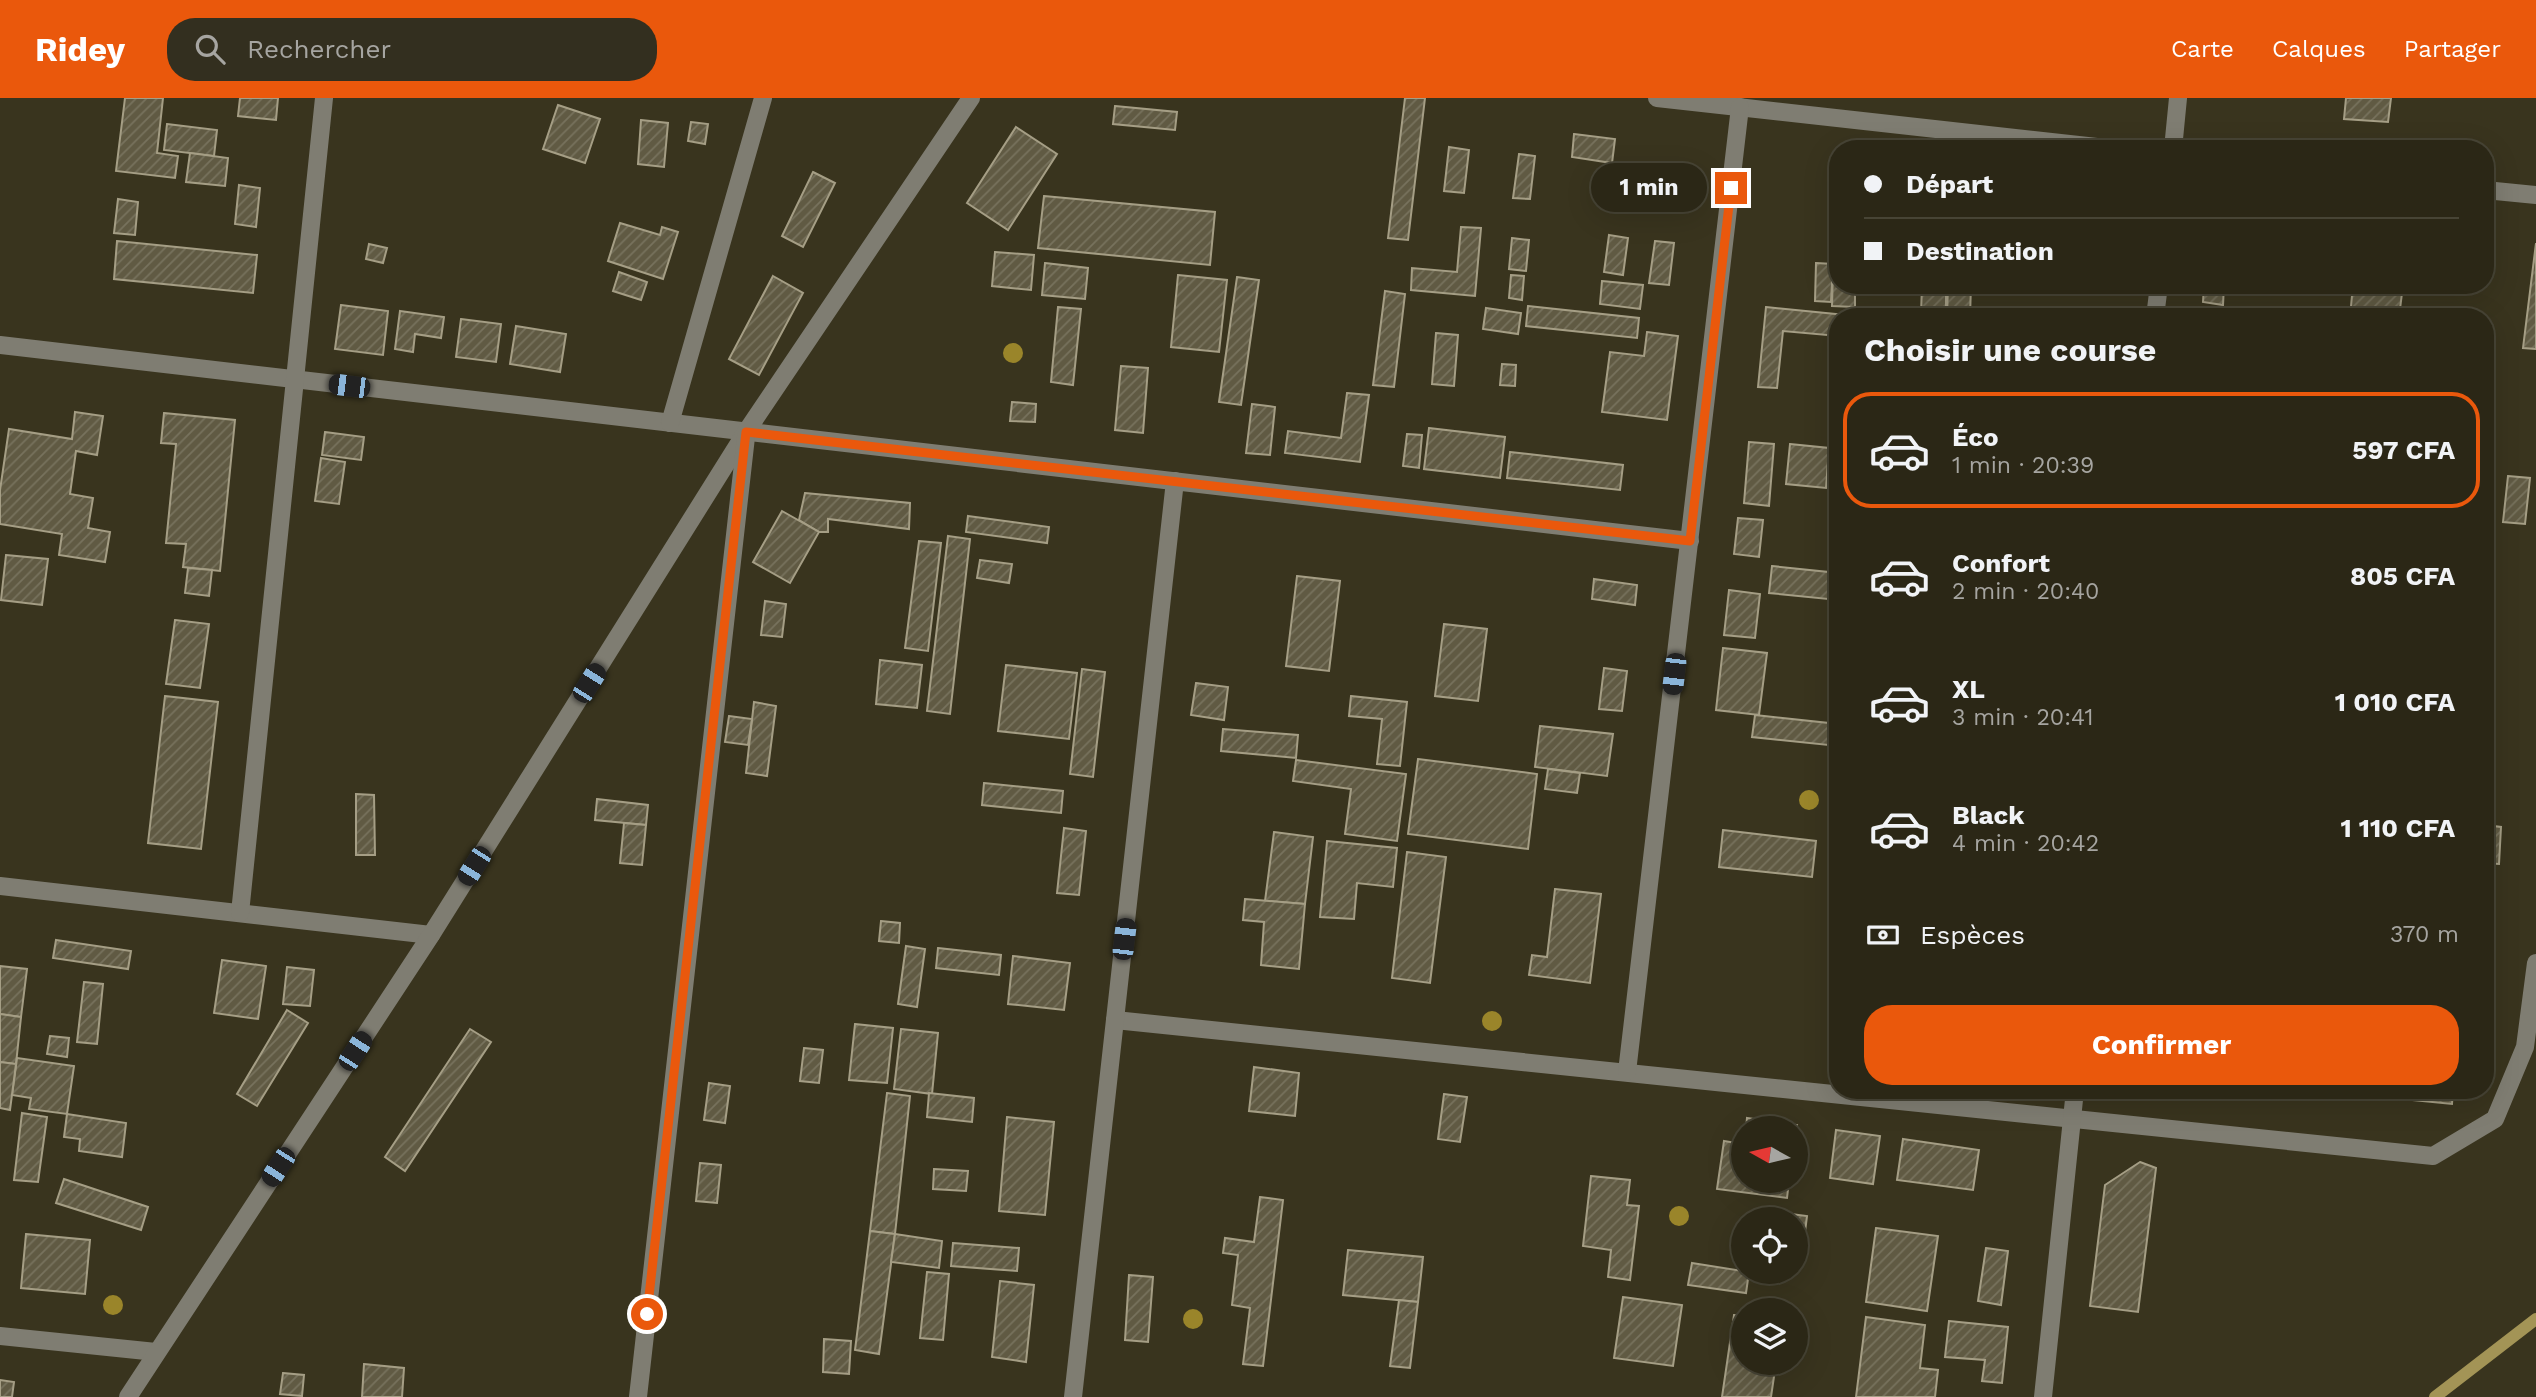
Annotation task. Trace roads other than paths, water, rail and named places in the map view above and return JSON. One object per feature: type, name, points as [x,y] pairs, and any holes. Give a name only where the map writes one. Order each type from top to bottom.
[{"type":"street","points":[[240,913],[324,98]]},
{"type":"street","points":[[670,423],[763,98]]},
{"type":"street","points":[[128,1397],[431,934],[746,432],[971,98]]},
{"type":"street","points":[[1657,98],[2035,140]]},
{"type":"street","points":[[2174,140],[2178,98]]},
{"type":"street","points":[[1628,1072],[1740,107]]},
{"type":"street","points":[[2494,191],[2536,195]]},
{"type":"street","points":[[0,345],[1690,541]]},
{"type":"street","points":[[638,1397],[746,432]]},
{"type":"street","points":[[1073,1397],[1175,481]]},
{"type":"street","points":[[0,886],[431,934]]},
{"type":"street","points":[[1894,1099],[2433,1156],[2495,1119],[2525,1047],[2536,963]]},
{"type":"street","points":[[1115,1020],[1829,1092]]},
{"type":"street","points":[[2043,1397],[2074,1099]]},
{"type":"street","points":[[0,1336],[156,1352]]},
{"type":"waterway","points":[[2435,1397],[2536,1319]]}]
